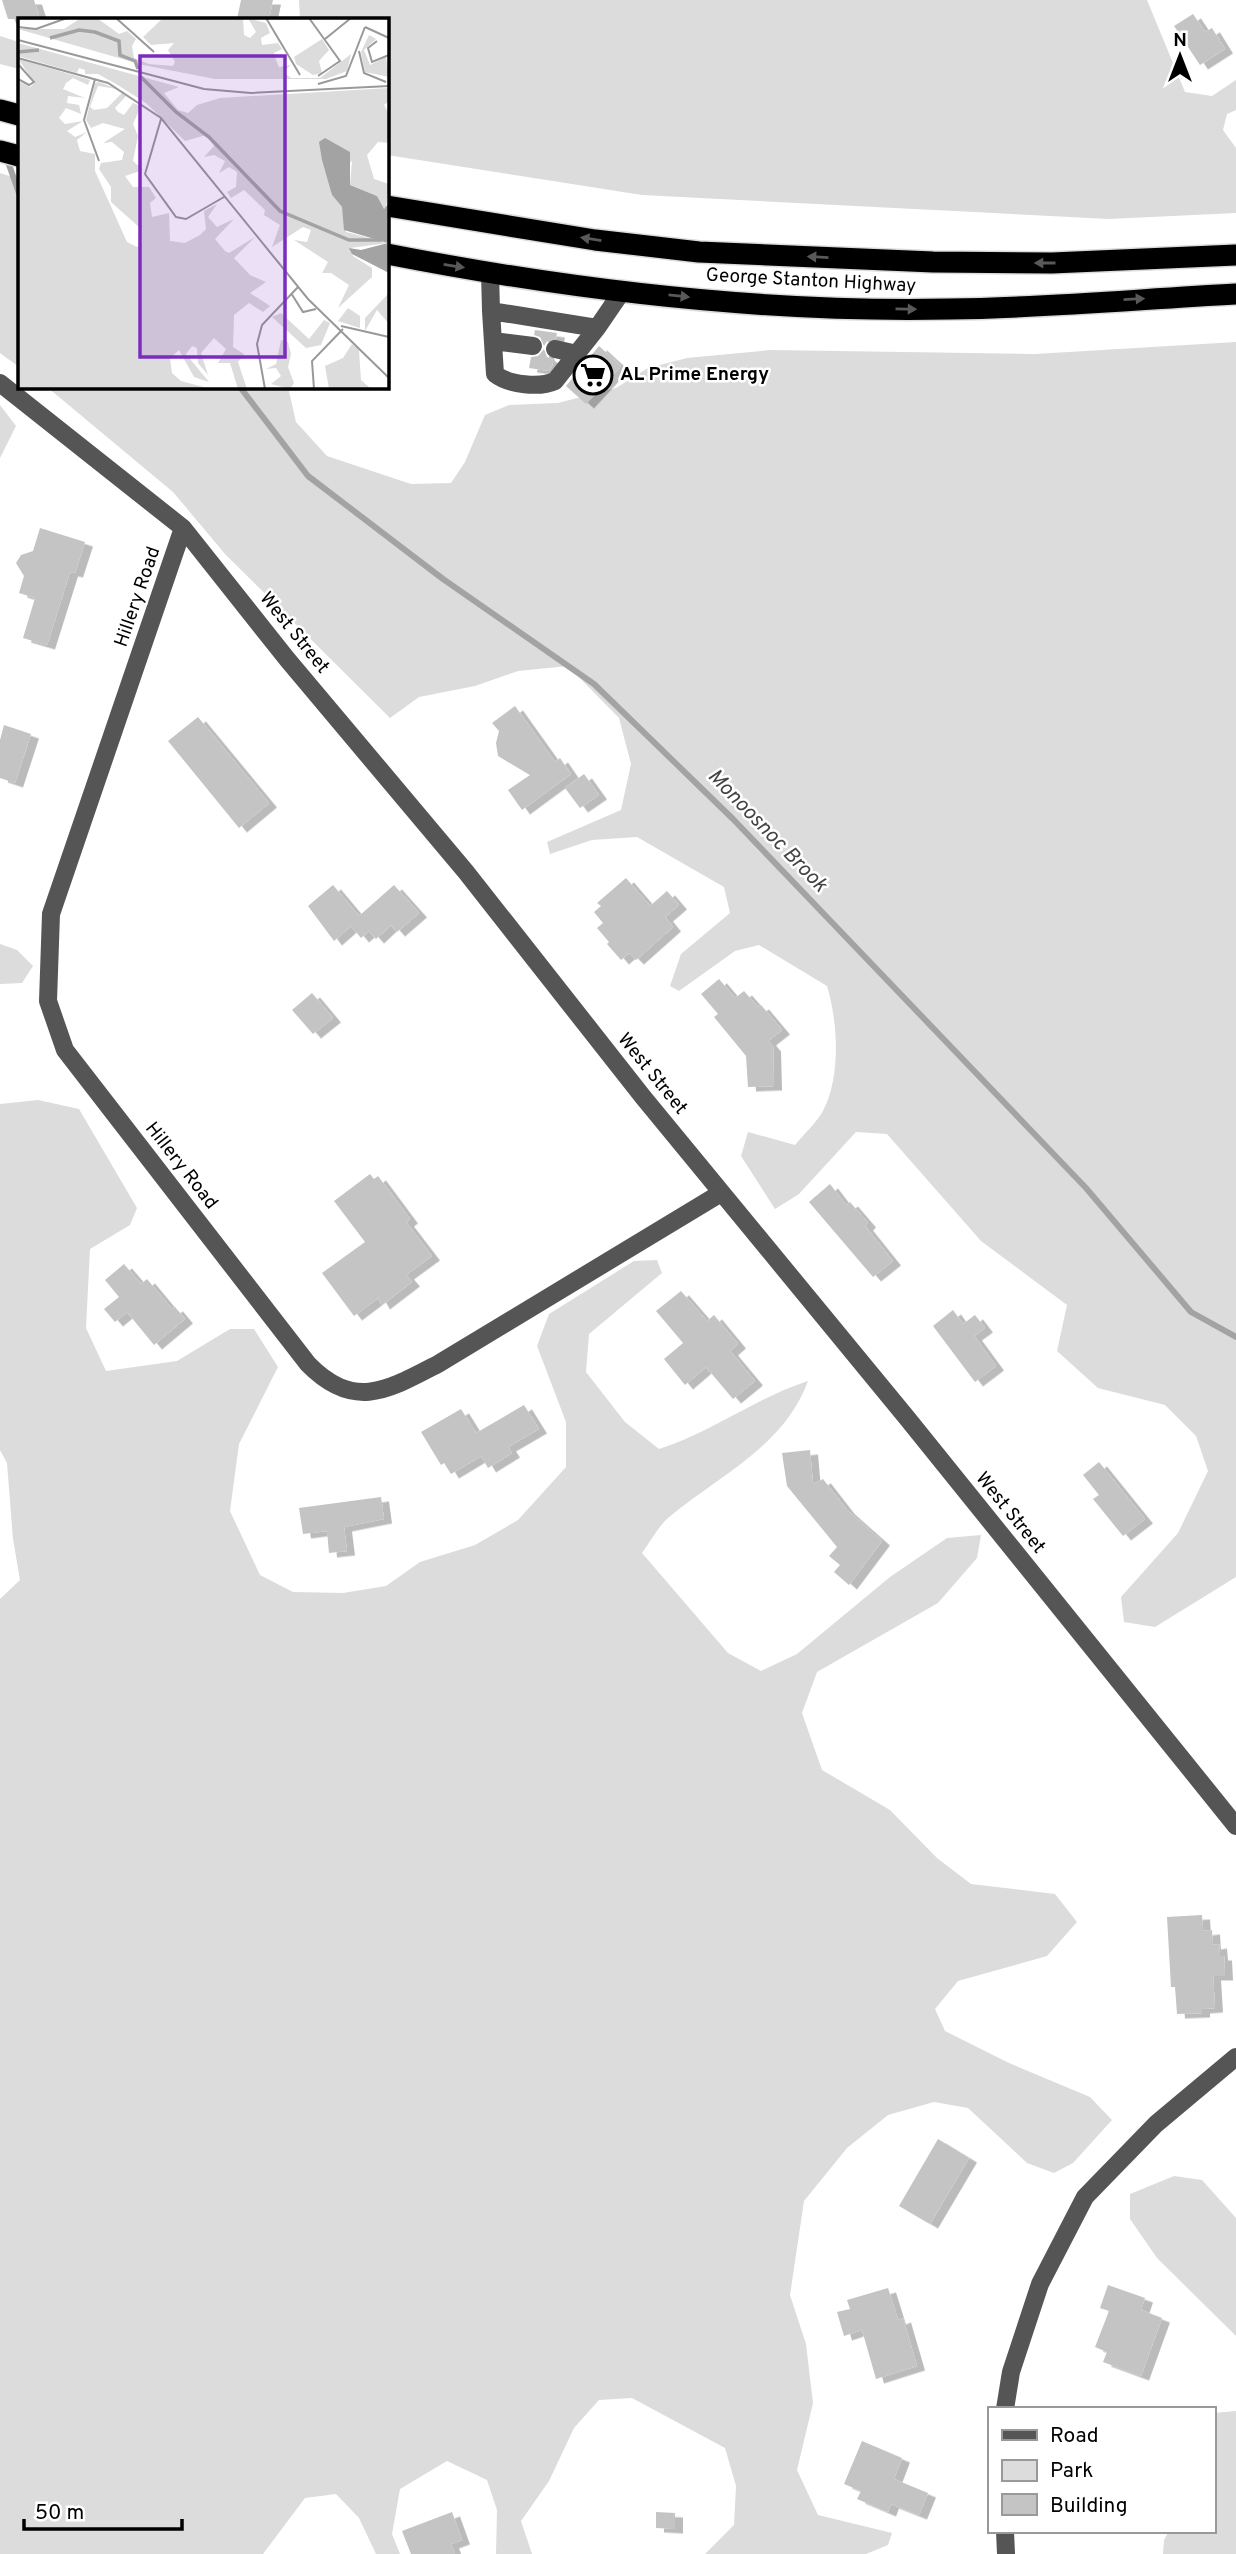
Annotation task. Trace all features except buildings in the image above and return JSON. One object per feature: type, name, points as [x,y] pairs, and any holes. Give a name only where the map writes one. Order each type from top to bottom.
[{"type":"highway","points":[[0,110],[18,115]]},
{"type":"highway","points":[[0,151],[18,156]]},
{"type":"highway","name":"George Stanton Highway","points":[[388,206],[595,240],[699,252],[946,262],[1052,263],[1236,255]]},
{"type":"highway","name":"George Stanton Highway","points":[[388,254],[490,272],[623,290],[749,303],[951,309],[1236,293]]},
{"type":"street","points":[[490,272],[495,374],[524,383],[546,385],[555,381],[623,290]]},
{"type":"street","points":[[491,311],[597,328]]},
{"type":"street","points":[[493,341],[533,346]]},
{"type":"street","points":[[555,349],[577,354]]},
{"type":"street","name":"West Street","points":[[0,383],[183,528],[287,659],[466,872],[721,1193],[1236,1826]]},
{"type":"street","name":"Hillery Road","points":[[183,528],[51,914],[48,1001],[65,1050],[309,1364],[327,1383],[340,1389],[358,1392],[391,1387],[438,1364],[721,1193]]},
{"type":"street","points":[[1005,2407],[1011,2372],[1040,2284],[1085,2197],[1156,2123],[1236,2057]]},
{"type":"street","points":[[1004,2533],[1006,2554]]},
{"type":"green space","points":[[299,0],[1147,0],[1185,92],[1212,96],[1236,80],[1236,110],[1227,114],[1223,130],[1236,148],[1236,213],[1109,219],[642,195],[388,155],[388,18],[300,18]]},
{"type":"green space","points":[[0,36],[18,42],[18,69],[0,64]]},
{"type":"green space","points":[[0,173],[18,179],[18,366],[0,353]]},
{"type":"green space","points":[[1236,342],[1236,1577],[1155,1627],[1124,1622],[1121,1597],[1178,1533],[1208,1471],[1196,1436],[1165,1405],[1098,1388],[1057,1351],[1067,1305],[981,1241],[887,1134],[856,1132],[799,1194],[775,1209],[741,1156],[748,1132],[795,1145],[823,1111],[833,1082],[836,1049],[834,1016],[827,986],[759,945],[735,951],[679,991],[670,986],[681,954],[730,913],[724,887],[637,837],[592,840],[550,854],[547,842],[621,810],[631,764],[619,718],[568,666],[518,671],[475,686],[419,697],[390,718],[225,554],[173,492],[48,388],[288,388],[296,422],[327,456],[411,484],[451,483],[465,462],[485,415],[509,405],[558,403],[616,388],[648,368],[687,358],[771,350],[1035,354]]},
{"type":"green space","points":[[0,405],[16,426],[0,458]]},
{"type":"green space","points":[[0,944],[17,950],[33,966],[22,983],[0,984]]},
{"type":"green space","points":[[38,1100],[79,1109],[137,1208],[130,1225],[90,1249],[86,1328],[106,1371],[177,1361],[230,1329],[254,1329],[278,1367],[239,1444],[230,1511],[260,1575],[293,1592],[343,1593],[386,1586],[420,1562],[475,1545],[518,1520],[566,1467],[566,1422],[537,1346],[549,1314],[634,1261],[657,1260],[662,1273],[589,1334],[586,1372],[625,1422],[659,1449],[697,1434],[808,1381],[797,1404],[767,1442],[668,1518],[642,1553],[728,1653],[761,1671],[797,1654],[890,1577],[947,1538],[981,1535],[977,1558],[938,1603],[817,1672],[802,1713],[822,1770],[890,1810],[937,1858],[971,1884],[1055,1894],[1077,1922],[1047,1956],[958,1981],[935,2009],[945,2031],[1009,2063],[1090,2097],[1112,2120],[1073,2163],[1054,2173],[1027,2163],[968,2108],[934,2102],[888,2115],[847,2148],[804,2201],[790,2295],[806,2344],[813,2403],[797,2470],[818,2515],[892,2533],[888,2545],[866,2554],[705,2554],[734,2525],[736,2486],[725,2448],[632,2398],[599,2400],[574,2428],[549,2481],[521,2521],[532,2554],[496,2554],[497,2510],[487,2480],[447,2461],[400,2489],[392,2534],[400,2554],[376,2554],[359,2518],[336,2494],[305,2498],[263,2554],[0,2554],[0,1599],[20,1580],[13,1539],[7,1463],[0,1450],[0,1104]]},
{"type":"green space","points":[[1174,2176],[1202,2180],[1236,2218],[1236,2336],[1157,2258],[1130,2219],[1130,2194]]},
{"type":"green space","points":[[1236,2411],[1236,2554],[1163,2554],[1164,2540],[1168,2533],[1215,2533],[1215,2413]]},
{"type":"waterway","name":"Monoosnoc Brook","points":[[7,159],[18,190]]},
{"type":"waterway","name":"Monoosnoc Brook","points":[[241,388],[308,476],[443,579],[594,684],[733,819],[1086,1188],[1191,1312],[1236,1337]]},
{"type":"place","name":"AL Prime Energy","points":[[593,375]]}]
